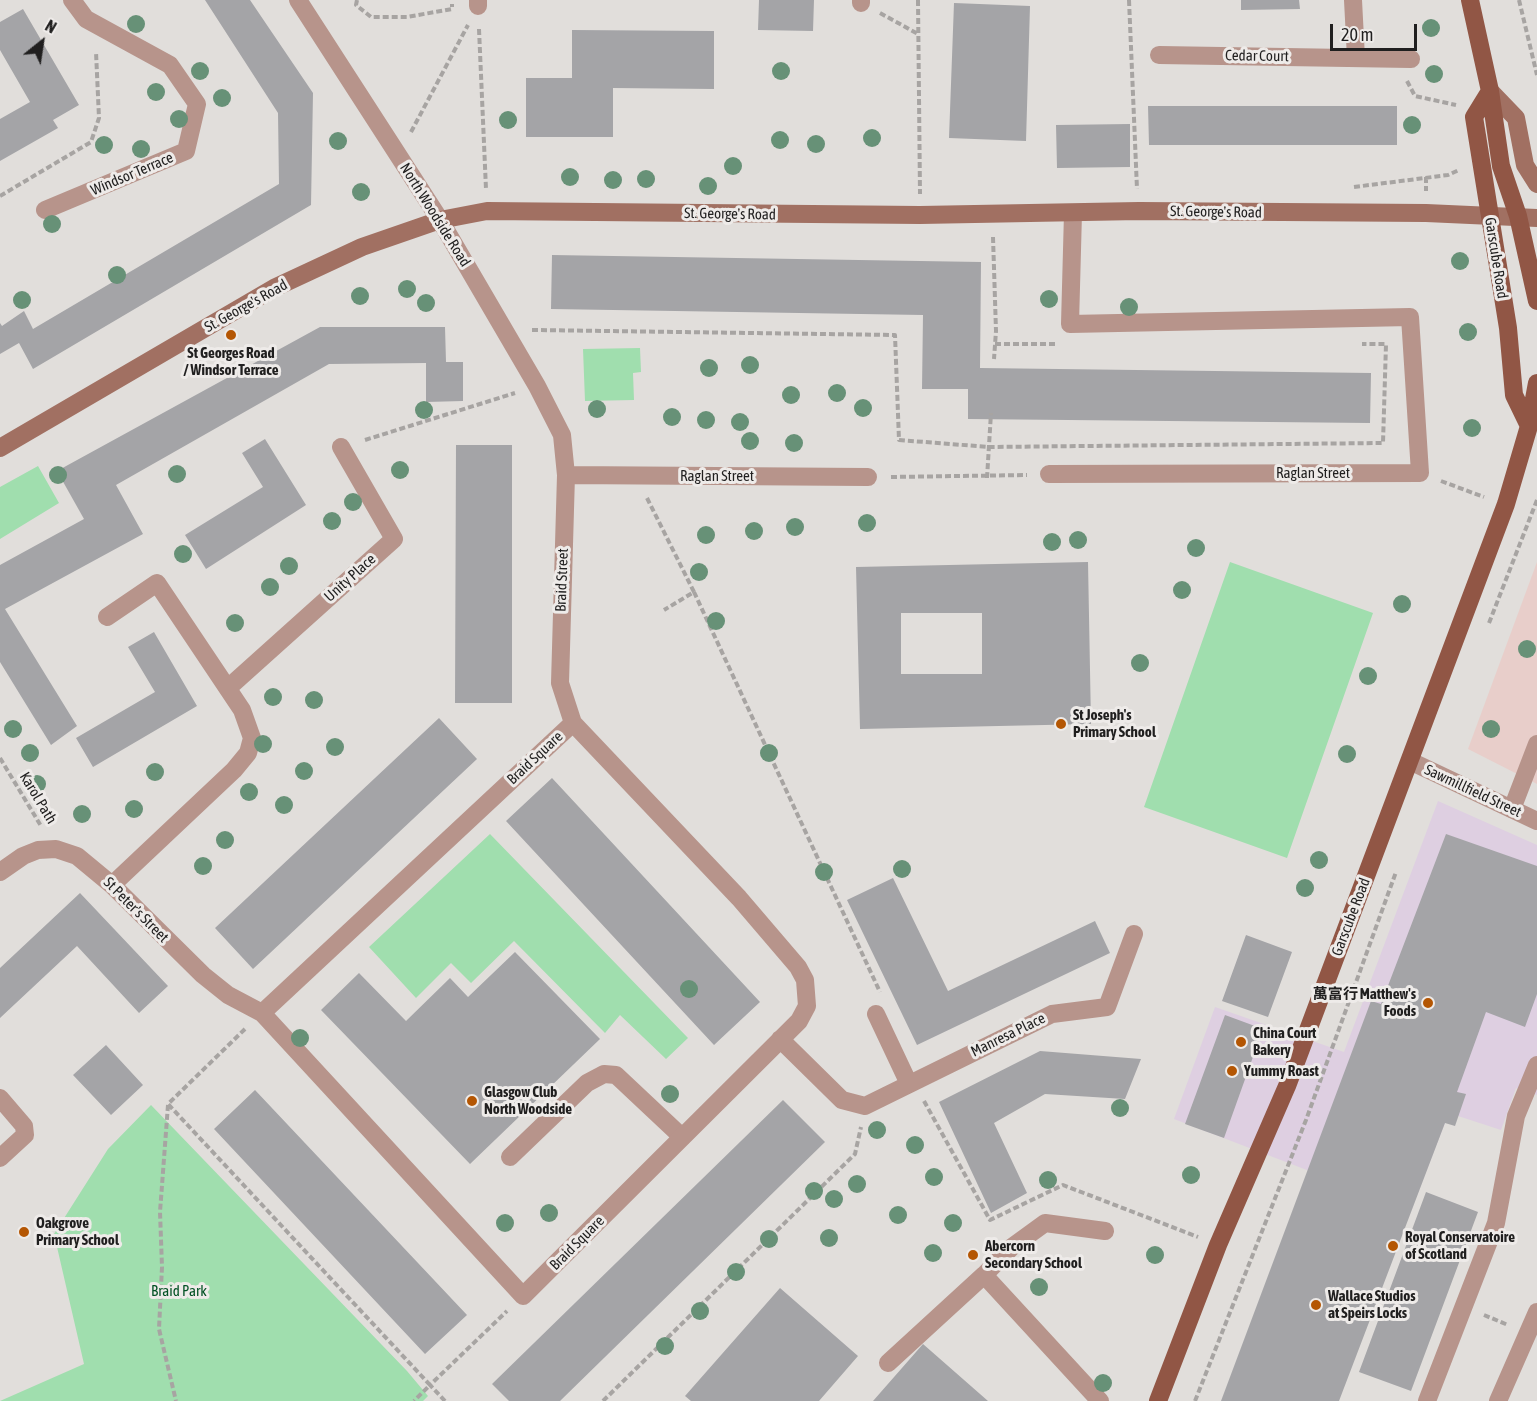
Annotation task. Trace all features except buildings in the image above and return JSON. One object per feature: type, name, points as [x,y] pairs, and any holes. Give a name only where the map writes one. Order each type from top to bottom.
[{"type":"main road","name":"Garscube Road","points":[[1470,0],[1490,91],[1501,166],[1518,216],[1537,301]]},
{"type":"main road","name":"Garscube Road","points":[[1490,91],[1474,117],[1508,328],[1514,395],[1529,426]]},
{"type":"main road","name":"Garscube Road","points":[[1158,1401],[1218,1245],[1287,1086],[1506,504],[1529,426],[1537,382]]},
{"type":"street","name":"Windsor Terrace","points":[[45,210],[186,151],[198,104],[170,65],[86,19],[72,0]]},
{"type":"street","name":"North Woodside Road","points":[[298,0],[440,220],[537,386],[562,435]]},
{"type":"street","points":[[1353,0],[1356,58]]},
{"type":"street","name":"Cedar Court","points":[[1159,55],[1403,59]]},
{"type":"street","points":[[1490,91],[1516,118],[1525,165],[1537,184]]},
{"type":"street","name":"St. George's Road","points":[[0,447],[274,288],[362,247],[440,220],[487,211],[920,215],[1139,211],[1489,215],[1537,218]]},
{"type":"street","name":"Raglan Street","points":[[1049,474],[1420,473],[1410,317],[1070,324],[1073,213]]},
{"type":"street","name":"Braid Street","points":[[562,435],[566,475],[560,683],[573,723]]},
{"type":"street","name":"Unity Place","points":[[228,688],[394,539],[341,447]]},
{"type":"street","name":"Raglan Street","points":[[566,475],[868,477]]},
{"type":"street","points":[[106,617],[157,583],[228,688],[247,722],[252,738],[248,753],[234,770],[112,885]]},
{"type":"street","name":"Braid Square","points":[[262,1013],[573,723],[739,898],[798,967],[805,980],[807,1006],[799,1021],[523,1296]]},
{"type":"street","points":[[1512,809],[1537,744]]},
{"type":"street","name":"Sawmillfield Street","points":[[1410,761],[1537,820]]},
{"type":"street","points":[[0,872],[23,856],[38,850],[56,849]]},
{"type":"street","name":"St Peter's Street","points":[[56,849],[77,856],[112,885],[203,975],[228,995],[262,1013]]},
{"type":"street","name":"Manresa Place","points":[[865,1106],[1052,1014],[1107,1007],[1134,933]]},
{"type":"street","points":[[262,1013],[523,1296]]},
{"type":"street","points":[[876,1014],[909,1084]]},
{"type":"street","points":[[780,1039],[842,1100],[865,1106]]},
{"type":"street","points":[[1427,1401],[1496,1222],[1516,1116],[1537,1065]]},
{"type":"street","points":[[510,1157],[587,1083],[604,1074],[616,1076],[682,1137]]},
{"type":"street","points":[[0,1098],[24,1126],[25,1135],[0,1158]]},
{"type":"street","points":[[888,1364],[1012,1247],[1045,1223],[1105,1231]]},
{"type":"street","points":[[984,1275],[1090,1397]]},
{"type":"street","points":[[1498,1401],[1537,1312]]},
{"type":"path","points":[[357,0],[357,5],[371,17],[407,17],[452,9],[452,0]]},
{"type":"path","points":[[918,0],[920,215]]},
{"type":"path","points":[[1129,0],[1139,211]]},
{"type":"path","points":[[1519,0],[1537,75]]},
{"type":"path","points":[[861,1],[919,35]]},
{"type":"path","points":[[398,156],[478,3]]},
{"type":"path","points":[[478,3],[487,211]]},
{"type":"path","points":[[0,196],[91,142],[99,118],[95,24]]},
{"type":"path","points":[[1403,59],[1415,96],[1455,105],[1490,91]]},
{"type":"path","points":[[1448,174],[1456,178]]},
{"type":"path","points":[[992,214],[994,359]]},
{"type":"path","points":[[504,330],[895,335],[899,440],[989,447],[1383,443],[1386,344],[1350,344]]},
{"type":"path","points":[[995,344],[1066,344]]},
{"type":"path","points":[[341,447],[537,386]]},
{"type":"path","points":[[987,478],[991,412]]},
{"type":"path","points":[[868,477],[987,478],[1049,474]]},
{"type":"path","points":[[636,476],[694,592],[881,994]]},
{"type":"path","points":[[664,610],[694,592]]},
{"type":"path","name":"Karol Path","points":[[0,758],[56,849]]},
{"type":"path","points":[[1195,1401],[1306,1120],[1400,861]]},
{"type":"path","points":[[176,1401],[159,1329],[162,1267],[160,1212],[168,1104],[262,1013]]},
{"type":"path","points":[[909,1084],[924,1100],[990,1220],[1063,1185],[1218,1245]]},
{"type":"path","points":[[168,1104],[445,1401]]},
{"type":"path","points":[[603,1401],[855,1154],[865,1106]]},
{"type":"path","points":[[414,1401],[523,1296]]},
{"type":"path","points":[[1464,1307],[1528,1333]]},
{"type":"shaded area","points":[[1537,562],[1537,784],[1468,749]]},
{"type":"shaded area","points":[[1438,801],[1537,845],[1537,1095],[1516,1088],[1501,1130],[1458,1116],[1445,1123],[1411,1210],[1174,1119],[1215,1007],[1344,1052]]},
{"type":"green space","points":[[640,348],[641,372],[633,373],[634,400],[585,401],[583,349]]},
{"type":"green space","points":[[38,466],[59,503],[0,539],[0,487]]},
{"type":"green space","points":[[1230,562],[1373,613],[1287,858],[1144,807]]},
{"type":"green space","points":[[490,834],[688,1038],[666,1059],[620,1015],[605,1033],[514,941],[471,983],[451,963],[416,998],[369,947]]},
{"type":"green space","name":"Braid Park","points":[[151,1105],[407,1371],[428,1396],[423,1401],[0,1401],[84,1364],[54,1234],[108,1149]]},
{"type":"place","name":"St Georges Road / Windsor Terrace","points":[[231,335]]},
{"type":"place","name":"St Joseph's Primary School","points":[[1061,724]]},
{"type":"place","name":"萬富行 Matthew's Foods","points":[[1428,1003]]},
{"type":"place","name":"China Court Bakery","points":[[1241,1042]]},
{"type":"place","name":"Yummy Roast","points":[[1232,1071]]},
{"type":"place","name":"Glasgow Club North Woodside","points":[[472,1101]]},
{"type":"place","name":"Oakgrove Primary School","points":[[24,1232]]},
{"type":"place","name":"Royal Conservatoire of Scotland","points":[[1393,1246]]},
{"type":"place","name":"Abercorn Secondary School","points":[[973,1255]]},
{"type":"place","name":"Wallace Studios at Speirs Locks","points":[[1316,1305]]}]
